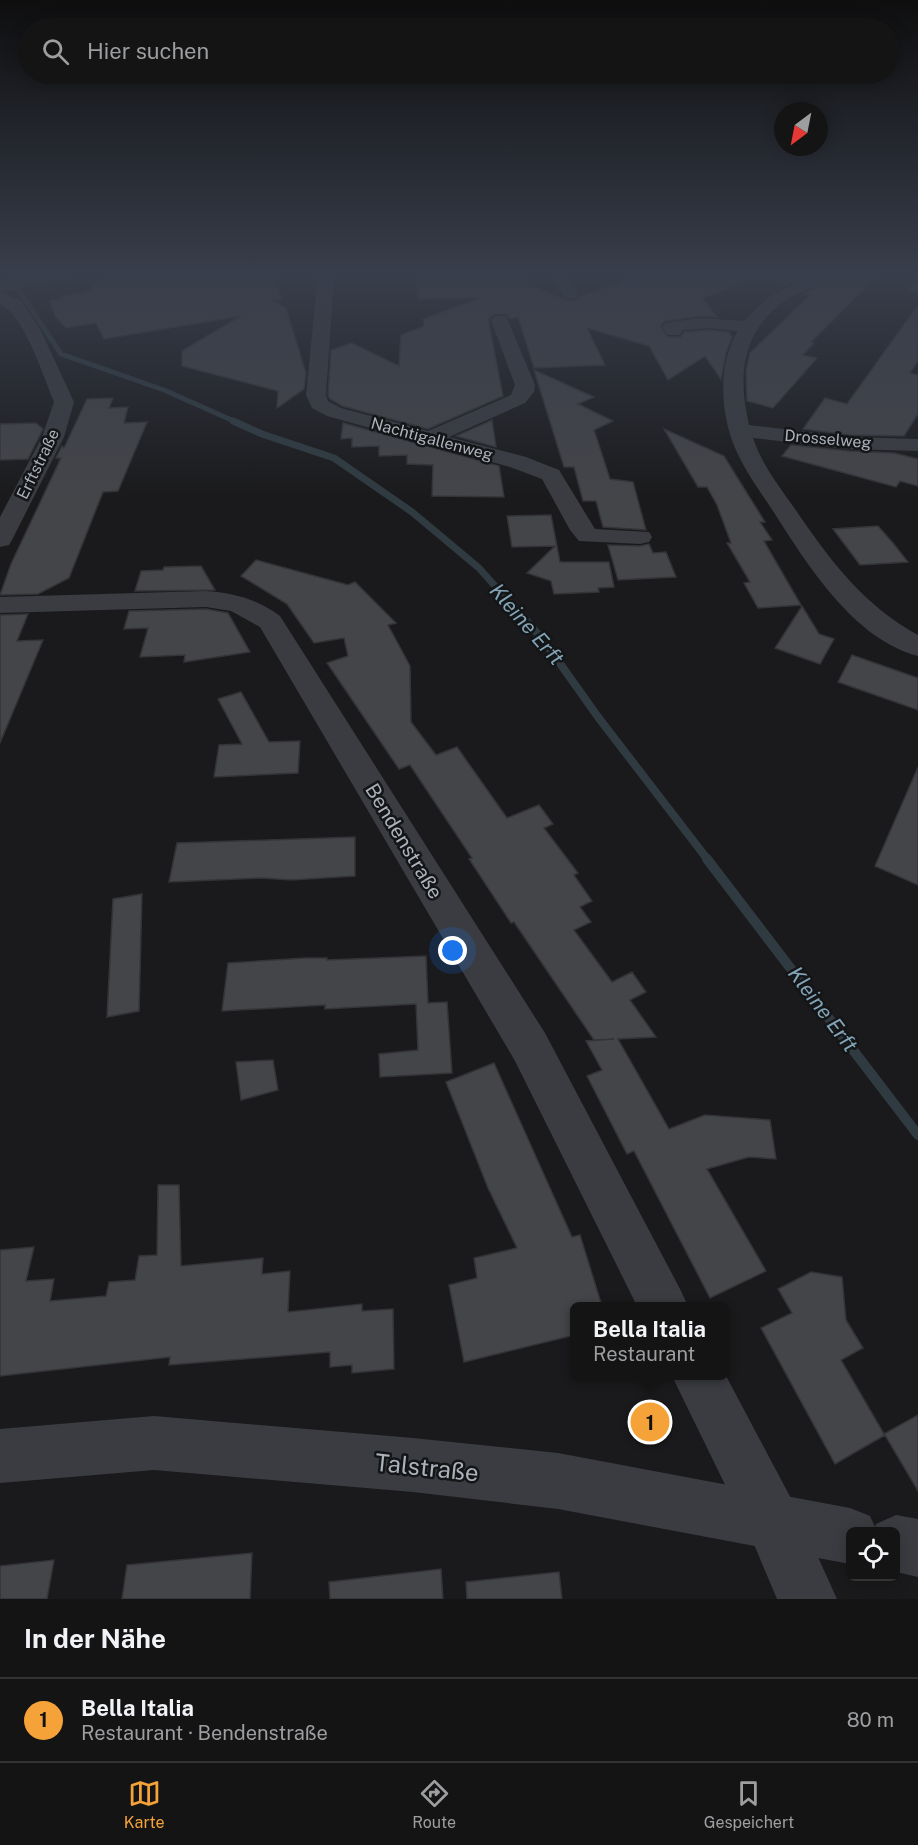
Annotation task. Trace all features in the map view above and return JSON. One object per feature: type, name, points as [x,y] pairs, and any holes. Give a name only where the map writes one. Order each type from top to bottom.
[{"type":"street","name":"Erftstraße","points":[[0,540],[54,437],[64,402],[40,350]]},
{"type":"street","name":"Nachtigallenweg","points":[[320,350],[316,395],[319,404],[334,412],[518,462],[551,475],[582,530],[588,536],[640,537]]},
{"type":"street","points":[[429,438],[518,399],[525,392],[525,385],[511,350]]},
{"type":"street","points":[[739,350],[736,357],[734,406],[739,430],[751,459],[816,560],[852,600],[882,625],[918,647]]},
{"type":"street","name":"Drosselweg","points":[[739,430],[849,443],[918,445]]},
{"type":"street","name":"Bendenstraße","points":[[0,604],[206,599],[231,601],[257,610],[270,622],[530,1047],[661,1302]]},
{"type":"street","points":[[700,1380],[773,1522],[807,1599]]},
{"type":"street","name":"Talstraße","points":[[0,1456],[154,1443],[280,1453],[558,1481],[846,1535]]},
{"type":"street","points":[[900,1545],[918,1548]]},
{"type":"building","points":[[299,350],[306,373],[304,389],[277,408],[278,391],[182,366],[182,351]]},
{"type":"building","points":[[331,350],[366,350],[399,366],[400,350],[494,350],[503,396],[428,429],[342,406],[330,399],[328,395]]},
{"type":"building","points":[[528,350],[598,350],[605,365],[534,368]]},
{"type":"building","points":[[651,350],[727,350],[721,379],[705,356],[668,380]]},
{"type":"building","points":[[753,350],[808,350],[803,355],[817,358],[773,408],[747,401],[746,370],[750,353]]},
{"type":"building","points":[[886,350],[918,350],[918,361],[910,373],[918,375],[918,414],[904,436],[849,435],[803,429],[825,398],[847,404]]},
{"type":"building","points":[[534,370],[594,397],[578,404],[613,421],[594,430],[610,479],[633,482],[646,530],[603,527],[596,501],[583,501],[574,467],[564,467]]},
{"type":"building","points":[[113,398],[109,408],[128,407],[124,423],[147,422],[118,491],[103,492],[69,578],[38,594],[0,595],[11,564],[61,458],[56,458],[62,446],[64,448],[87,399]]},
{"type":"building","points":[[492,420],[496,447],[456,436]]},
{"type":"building","points":[[36,423],[43,429],[28,459],[0,460],[0,424]]},
{"type":"building","points":[[343,423],[499,466],[504,497],[432,496],[433,465],[407,464],[407,455],[379,456],[379,446],[352,447],[352,438],[341,439]]},
{"type":"building","points":[[664,429],[724,456],[765,522],[760,522],[772,540],[764,541],[801,605],[758,608],[744,583],[750,582],[727,543],[731,543],[717,505],[707,487],[698,487]]},
{"type":"building","points":[[791,445],[894,453],[918,459],[918,486],[900,481],[896,487],[782,456]]},
{"type":"building","points":[[551,515],[560,562],[609,562],[614,587],[598,588],[599,592],[554,594],[551,581],[527,573],[555,546],[512,547],[507,516]]},
{"type":"building","points":[[878,526],[908,562],[860,565],[833,529]]},
{"type":"building","points":[[649,544],[653,553],[666,552],[676,577],[618,580],[608,545]]},
{"type":"building","points":[[256,560],[348,585],[355,582],[396,623],[388,625],[410,666],[411,722],[436,755],[457,747],[507,818],[539,805],[553,824],[544,828],[578,873],[574,875],[592,901],[580,907],[591,922],[574,930],[612,982],[632,972],[646,992],[630,1000],[656,1037],[618,1039],[669,1129],[705,1115],[770,1120],[776,1159],[749,1157],[707,1169],[766,1271],[710,1298],[634,1151],[627,1154],[587,1076],[602,1070],[586,1041],[614,1039],[594,1040],[514,922],[511,923],[469,859],[472,858],[410,765],[399,769],[327,663],[348,656],[344,638],[314,643],[287,604],[241,576]]},
{"type":"building","points":[[201,566],[215,590],[135,591],[141,571],[163,570],[164,567]]},
{"type":"building","points":[[802,606],[819,634],[834,639],[820,664],[775,648]]},
{"type":"building","points":[[206,609],[228,613],[250,652],[184,662],[185,655],[140,657],[148,628],[124,629],[129,611]]},
{"type":"building","points":[[28,614],[17,641],[43,640],[0,743],[0,615]]},
{"type":"building","points":[[852,655],[918,678],[918,710],[838,682]]},
{"type":"building","points":[[241,692],[269,742],[300,741],[298,773],[214,777],[219,745],[242,744],[218,699]]},
{"type":"building","points":[[918,767],[918,885],[875,866]]},
{"type":"building","points":[[355,837],[355,876],[291,880],[262,878],[169,882],[177,843]]},
{"type":"building","points":[[142,894],[139,1011],[107,1017],[113,899]]},
{"type":"building","points":[[426,956],[428,1003],[447,1002],[452,1073],[380,1077],[379,1054],[418,1050],[416,1004],[325,1009],[325,1005],[222,1011],[228,963],[306,958],[327,958],[327,960]]},
{"type":"building","points":[[273,1060],[278,1090],[241,1100],[236,1062]]},
{"type":"building","points":[[494,1063],[572,1237],[580,1235],[601,1302],[570,1302],[570,1336],[464,1362],[449,1285],[477,1278],[474,1258],[517,1248],[488,1188],[446,1082]]},
{"type":"building","points":[[158,1185],[179,1185],[181,1266],[263,1258],[262,1274],[290,1271],[288,1312],[362,1304],[362,1311],[393,1309],[394,1369],[352,1373],[352,1365],[330,1367],[330,1352],[169,1365],[170,1357],[0,1376],[0,1250],[34,1247],[26,1281],[54,1279],[50,1301],[106,1296],[109,1282],[135,1280],[139,1256],[157,1255]]},
{"type":"building","points":[[811,1272],[842,1277],[846,1320],[863,1348],[841,1360],[884,1434],[918,1415],[918,1491],[885,1435],[835,1464],[761,1328],[792,1313],[778,1289]]},
{"type":"building","points":[[252,1553],[250,1599],[122,1599],[127,1565]]},
{"type":"building","points":[[54,1560],[47,1599],[0,1599],[0,1566]]},
{"type":"building","points":[[441,1569],[443,1599],[330,1599],[329,1582]]},
{"type":"building","points":[[559,1572],[562,1599],[467,1599],[466,1582]]},
{"type":"waterway","name":"Kleine Erft","points":[[58,350],[61,354],[164,390],[236,422]]},
{"type":"waterway","name":"Kleine Erft","points":[[233,421],[262,434],[334,458],[412,512],[479,568],[519,613]]},
{"type":"waterway","name":"Kleine Erft","points":[[518,611],[544,641],[598,717],[708,860]]},
{"type":"waterway","name":"Kleine Erft","points":[[707,859],[918,1135]]},
{"type":"place","name":"Bella Italia","points":[[650,1422]]}]
